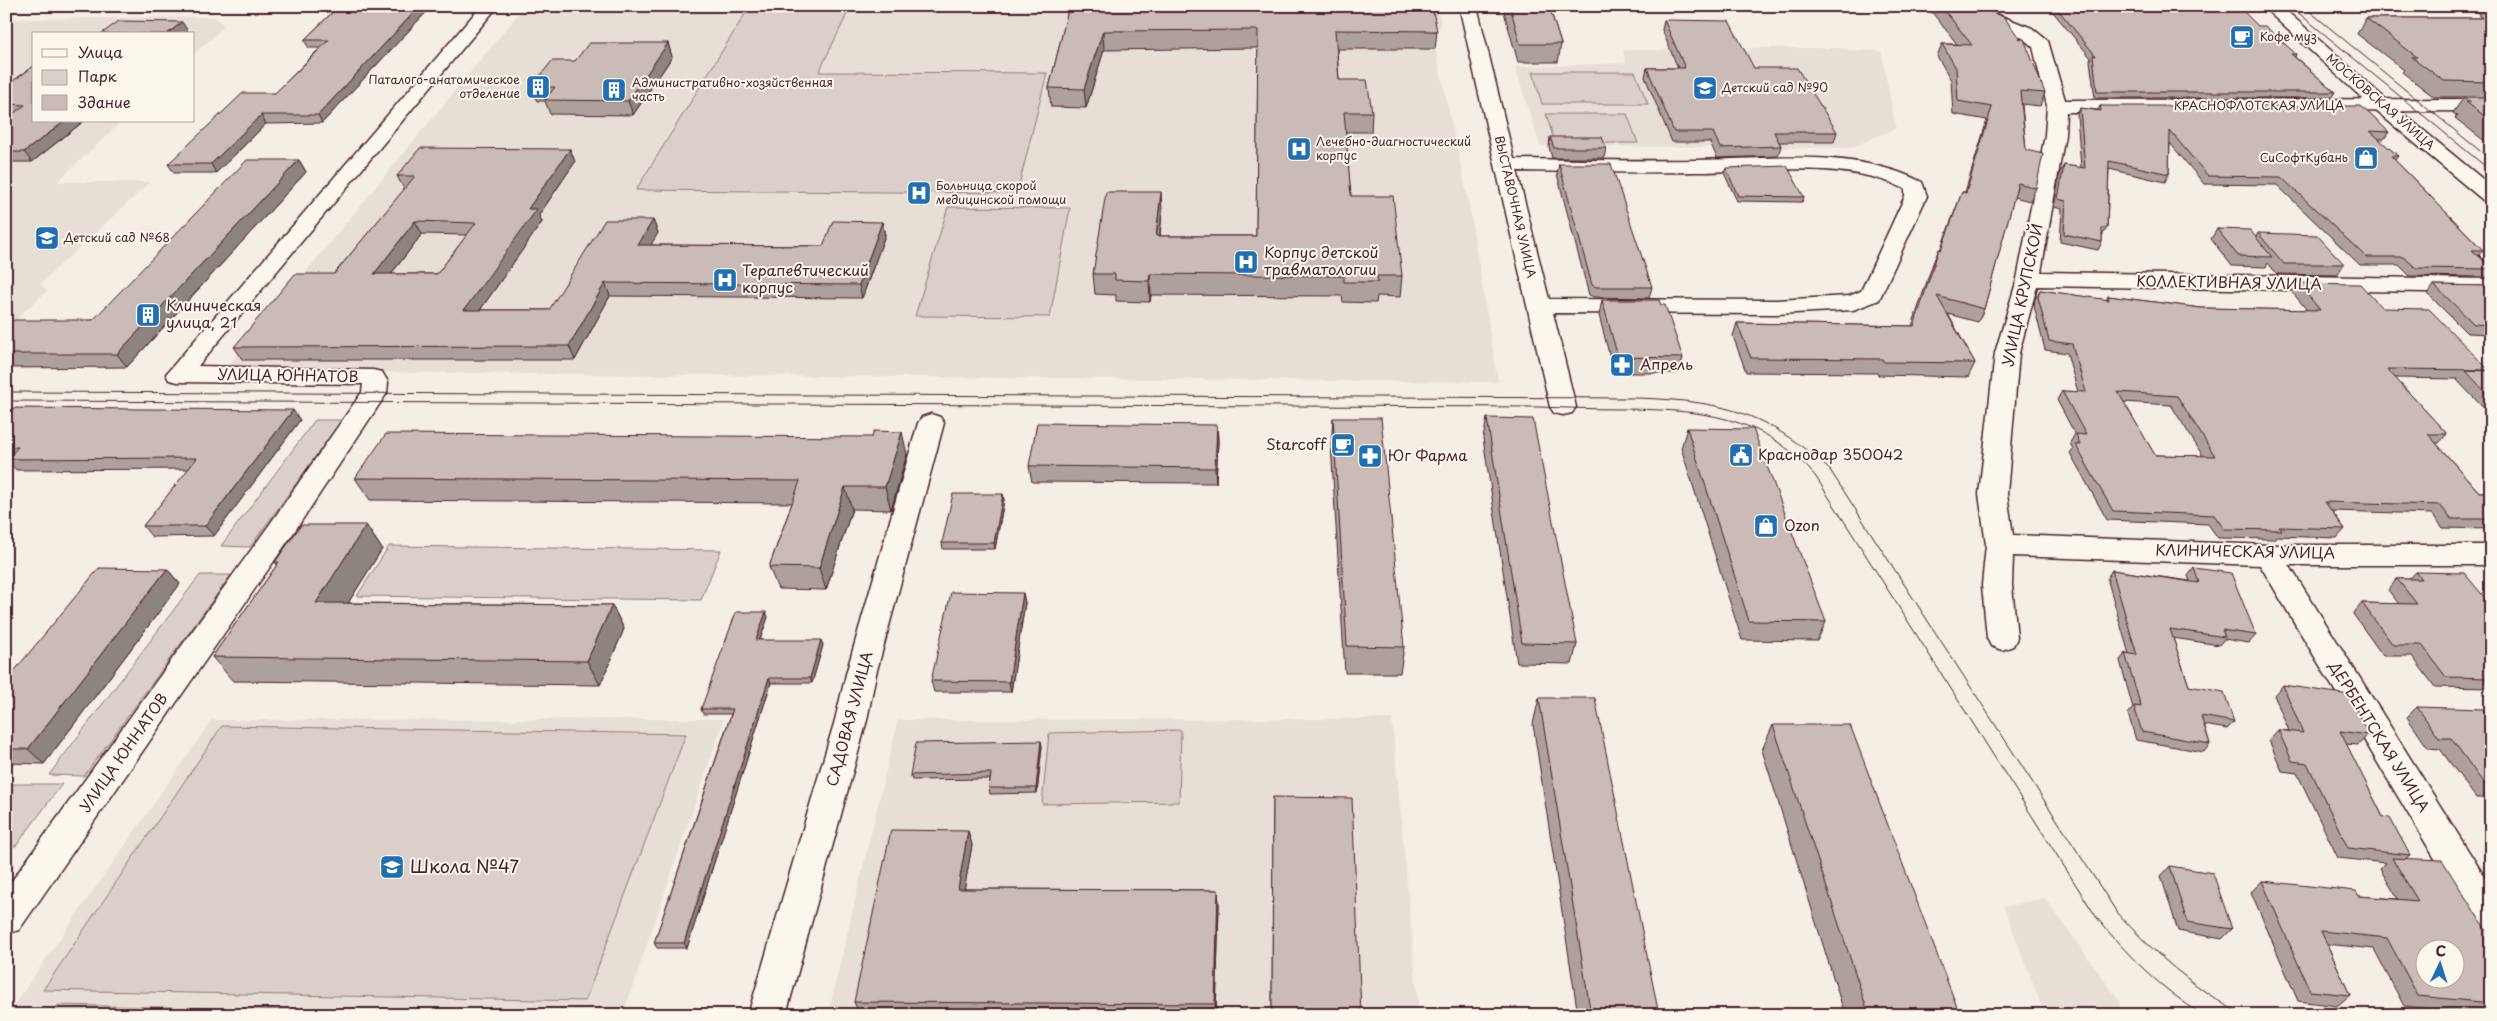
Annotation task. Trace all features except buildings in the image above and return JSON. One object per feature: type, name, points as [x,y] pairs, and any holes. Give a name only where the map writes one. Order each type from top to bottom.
[{"type":"street","name":"УЛИЦА ЮННАТОВ","points":[[6,918],[282,528],[374,393],[376,382],[373,378],[359,376],[178,374],[490,6]]},
{"type":"street","name":"ВЫСТАВОЧНАЯ УЛИЦА","points":[[1468,6],[1563,408]]},
{"type":"street","name":"УЛИЦА КРУПСКОЙ","points":[[1959,6],[2026,32],[2042,45],[2057,106],[2055,135],[2028,279],[2007,353],[2000,439],[1992,494],[2000,545],[1997,586],[2002,638]]},
{"type":"street","name":"МОСКОВСКАЯ УЛИЦА","points":[[2270,6],[2382,106],[2491,197]]},
{"type":"street","name":"КРАСНОФЛОТСКАЯ УЛИЦА","points":[[2057,106],[2491,105]]},
{"type":"street","points":[[1506,165],[1829,166],[1886,172],[1906,179],[1915,186],[1916,196],[1871,294],[1854,303],[1776,307],[1539,306]]},
{"type":"street","name":"КОЛЛЕКТИВНАЯ УЛИЦА","points":[[2028,279],[2491,286]]},
{"type":"street","name":"САДОВАЯ УЛИЦА","points":[[767,1015],[849,730],[864,665],[931,423]]},
{"type":"street","name":"КЛИНИЧЕСКАЯ УЛИЦА","points":[[2000,545],[2268,555],[2491,555]]},
{"type":"street","name":"ДЕРБЕНТСКАЯ УЛИЦА","points":[[2268,555],[2491,919]]},
{"type":"shaded area","name":"Больница скорой медицинской помощи","points":[[525,6],[1437,6],[1441,26],[1431,29],[1468,199],[1498,382],[224,371]]},
{"type":"shaded area","points":[[215,17],[225,26],[195,53],[195,32],[32,32],[32,122],[121,122],[57,182],[150,182],[40,284],[47,291],[6,328],[6,19]]},
{"type":"shaded area","name":"Детский сад №90","points":[[1750,48],[1847,48],[1848,50],[1881,51],[1896,128],[1851,148],[1540,146],[1515,67],[1626,63],[1623,50],[1751,51]]},
{"type":"shaded area","name":"Школа №47","points":[[724,719],[623,1015],[7,1015],[212,720]]},
{"type":"shaded area","points":[[1392,719],[1419,1015],[828,1015],[898,720]]},
{"type":"shaded area","points":[[2045,898],[2120,1002],[2119,1015],[2045,1015],[2004,907]]},
{"type":"green space","points":[[750,6],[851,6],[819,72],[1047,73],[1017,193],[636,190]]},
{"type":"green space","points":[[1533,72],[1635,72],[1648,104],[1542,104]]},
{"type":"green space","points":[[1546,114],[1627,114],[1638,143],[1555,143]]},
{"type":"green space","points":[[948,207],[1070,208],[1050,317],[915,316]]},
{"type":"green space","points":[[315,420],[342,420],[250,547],[221,546]]},
{"type":"green space","points":[[389,546],[721,550],[701,600],[357,596]]},
{"type":"green space","points":[[200,575],[231,575],[84,776],[49,775]]},
{"type":"green space","name":"Школа №47","points":[[222,726],[686,734],[585,1001],[43,990]]},
{"type":"green space","points":[[1181,730],[1179,802],[1042,804],[1049,733]]},
{"type":"green space","points":[[6,784],[62,784],[16,846],[6,846]]},
{"type":"green space","points":[[58,1005],[300,1010],[298,1015],[51,1015]]},
{"type":"tram line","points":[[2290,6],[2491,171]]},
{"type":"tram line","points":[[2303,6],[2491,160]]},
{"type":"tram line","points":[[6,392],[1636,398],[1694,402],[1741,413],[1763,422],[1784,434],[1830,470],[2116,911],[2144,941],[2174,968],[2207,993],[2242,1015]]},
{"type":"tram line","points":[[6,401],[1539,407],[1678,411],[1704,414],[1728,420],[1752,428],[1775,440],[1796,456],[1816,477],[2097,918],[2121,946],[2159,983],[2203,1015]]},
{"type":"place","name":"Кофе муз","points":[[2242,37]]},
{"type":"place","name":"Паталого-анатомическое отделение","points":[[538,87]]},
{"type":"place","name":"Детский сад №90","points":[[1705,88]]},
{"type":"place","name":"Административно-хозяйственная часть","points":[[614,90]]},
{"type":"place","name":"Лечебно-диагностический корпус","points":[[1299,149]]},
{"type":"place","name":"СиСофтКубань","points":[[2366,158]]},
{"type":"place","name":"Больница скорой медицинской помощи","points":[[919,193]]},
{"type":"place","name":"Детский сад №68","points":[[47,238]]},
{"type":"place","name":"Корпус детской травматологии","points":[[1246,262]]},
{"type":"place","name":"Терапевтический корпус","points":[[725,280]]},
{"type":"place","name":"Клиническая улица, 21","points":[[148,315]]},
{"type":"place","name":"Апрель","points":[[1622,365]]},
{"type":"place","name":"Starcoff","points":[[1343,445]]},
{"type":"place","name":"Краснодар 350042","points":[[1741,455]]},
{"type":"place","name":"Юг Фарма","points":[[1370,456]]},
{"type":"place","name":"Ozon","points":[[1766,526]]},
{"type":"place","name":"Школа №47","points":[[392,867]]}]
